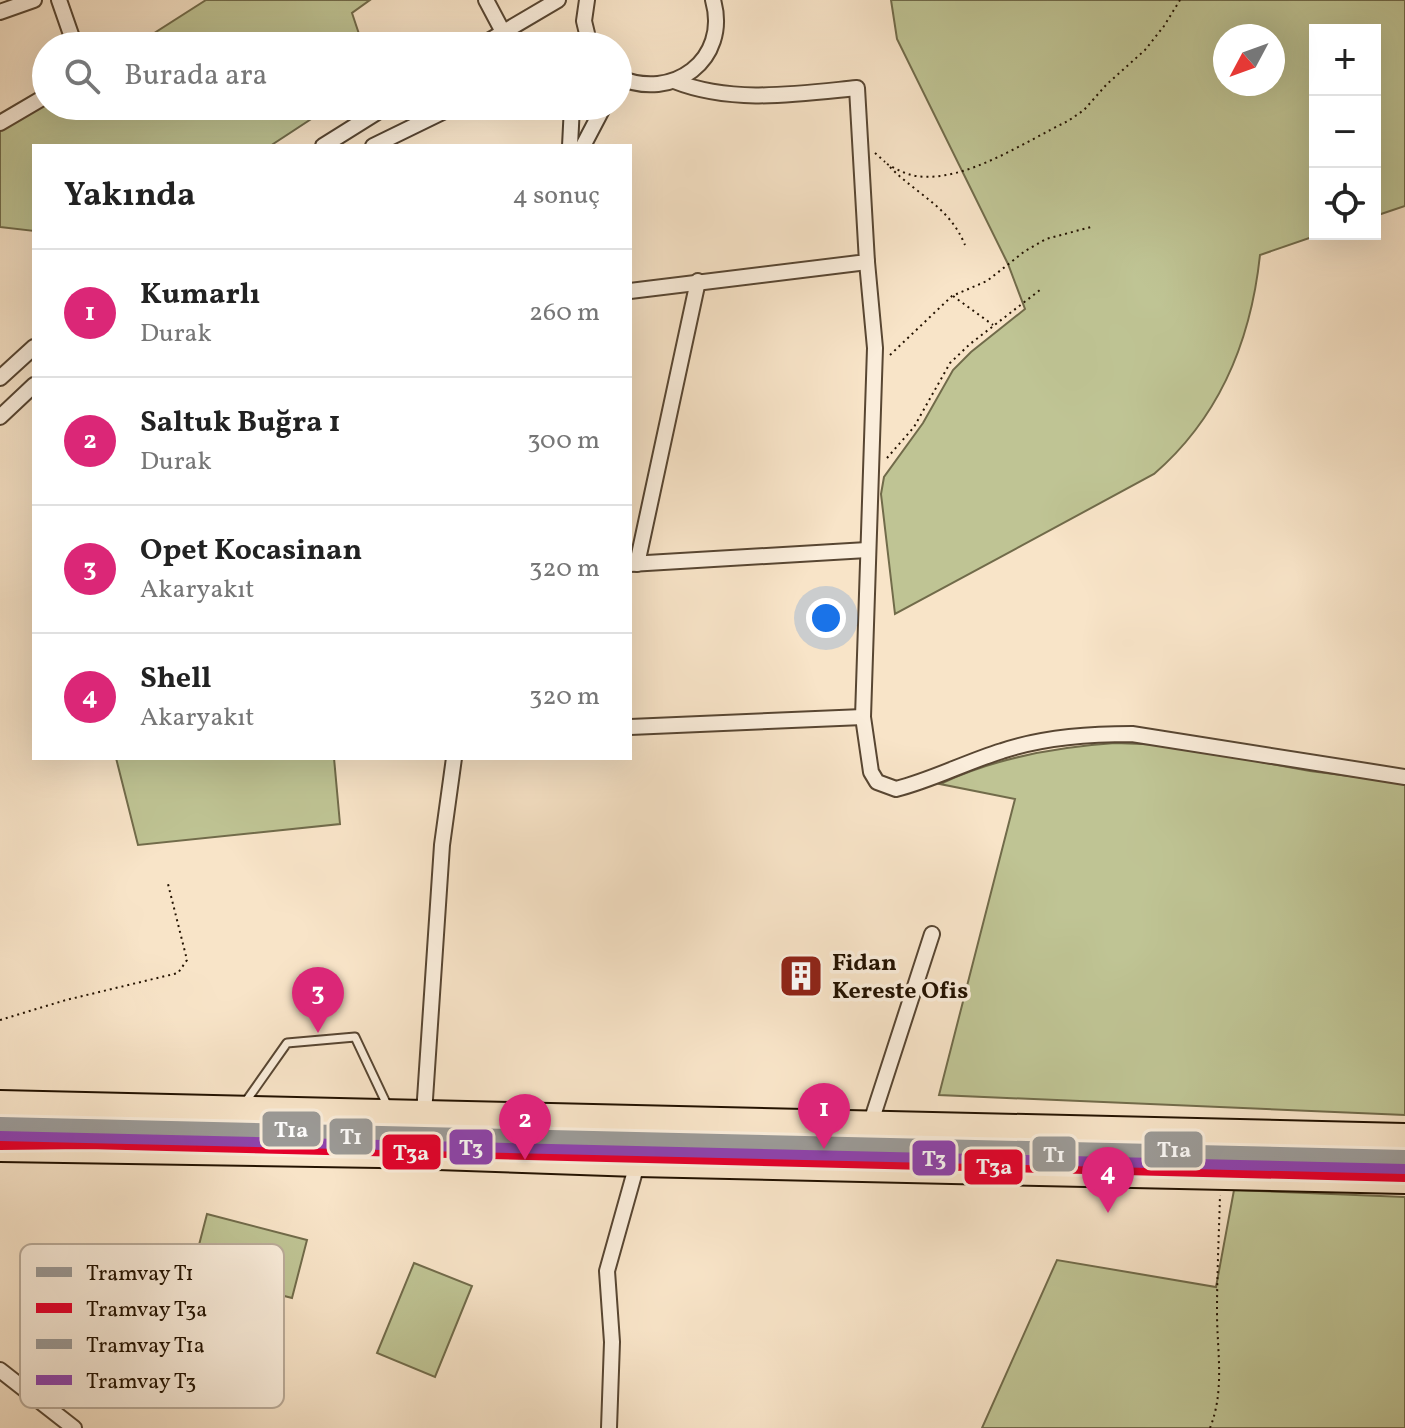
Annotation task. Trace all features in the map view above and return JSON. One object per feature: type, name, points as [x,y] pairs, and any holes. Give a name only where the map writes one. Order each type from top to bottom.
[{"type":"highway","points":[[0,1103],[1405,1136]]},
{"type":"highway","points":[[0,1149],[379,1155],[637,1164],[1405,1181]]},
{"type":"street","points":[[0,12],[34,0]]},
{"type":"street","points":[[59,0],[70,32]]},
{"type":"street","points":[[486,0],[503,32],[558,0]]},
{"type":"street","points":[[586,32],[587,0]]},
{"type":"street","points":[[632,86],[674,81],[694,69],[708,51],[715,29],[713,0]]},
{"type":"street","points":[[674,81],[697,90],[775,96],[857,88],[875,348],[863,717],[871,772],[877,782],[889,788],[902,787],[1005,749],[1107,734],[1132,734],[1405,777]]},
{"type":"street","points":[[632,82],[640,85]]},
{"type":"street","points":[[0,123],[32,104]]},
{"type":"street","points":[[326,144],[365,120]]},
{"type":"street","points":[[377,144],[426,120]]},
{"type":"street","points":[[570,144],[571,120]]},
{"type":"street","points":[[584,144],[597,120]]},
{"type":"street","points":[[632,291],[867,262]]},
{"type":"street","points":[[698,281],[633,564],[867,550]]},
{"type":"street","points":[[0,378],[32,349]]},
{"type":"street","points":[[0,417],[32,387]]},
{"type":"street","points":[[632,727],[863,717]]},
{"type":"street","points":[[424,1114],[442,845],[454,760]]},
{"type":"street","points":[[870,1125],[932,934]]},
{"type":"street","points":[[609,1428],[612,1342],[607,1271],[637,1164]]},
{"type":"street","points":[[0,1370],[20,1386]]},
{"type":"street","points":[[48,1408],[74,1428]]},
{"type":"lane","points":[[240,1109],[287,1043],[355,1037],[391,1114]]},
{"type":"path","points":[[887,164],[917,176],[956,173],[1068,121],[1084,110],[1107,84],[1145,50],[1180,0]]},
{"type":"path","points":[[860,137],[909,186],[942,209],[965,245]]},
{"type":"path","points":[[874,371],[952,296],[987,281],[1025,251],[1046,239],[1091,227]]},
{"type":"path","points":[[869,475],[905,440],[950,363],[1040,290]]},
{"type":"path","points":[[952,296],[994,326]]},
{"type":"path","points":[[0,1020],[66,1000],[178,973],[187,960],[168,884]]},
{"type":"path","points":[[1210,1428],[1220,1395],[1217,1310],[1221,1177]]},
{"type":"green space","points":[[206,0],[370,0],[352,13],[358,32],[156,32]]},
{"type":"green space","points":[[891,0],[1405,0],[1405,206],[1381,214],[1381,24],[1309,24],[1309,238],[1260,255],[1256,286],[1240,347],[1214,402],[1197,428],[1154,474],[895,614],[881,494],[884,477],[923,423],[953,370],[1025,309],[1008,264],[897,39]]},
{"type":"green space","points":[[32,110],[32,120],[310,120],[273,144],[32,144],[32,231],[0,227],[0,129]]},
{"type":"green space","points":[[1115,743],[1169,745],[1310,771],[1405,783],[1405,1115],[939,1095],[1015,799],[940,784],[982,767],[1026,755]]},
{"type":"green space","points":[[117,760],[334,760],[340,824],[138,845]]},
{"type":"green space","points":[[1234,1190],[1405,1197],[1405,1428],[982,1428],[1057,1260],[1216,1287]]},
{"type":"green space","points":[[207,1214],[307,1240],[292,1298],[284,1296],[284,1244],[199,1244]]},
{"type":"green space","points":[[414,1263],[472,1286],[435,1377],[377,1353]]},
{"type":"tram line","name":"T1a","points":[[0,1122],[1405,1155]]},
{"type":"tram line","name":"T1","points":[[0,1131],[87,1130],[1405,1163]]},
{"type":"tram line","name":"T3","points":[[0,1136],[1405,1169]]},
{"type":"tram line","name":"T3a","points":[[0,1145],[87,1144],[1405,1177]]},
{"type":"place","name":"Fidan Kereste Ofis","points":[[801,976]]},
{"type":"place","name":"Opet Kocasinan","points":[[318,1033]]},
{"type":"place","name":"Kumarlı","points":[[824,1149]]},
{"type":"place","name":"Saltuk Buğra 1","points":[[525,1160]]},
{"type":"place","name":"Shell","points":[[1108,1213]]}]
